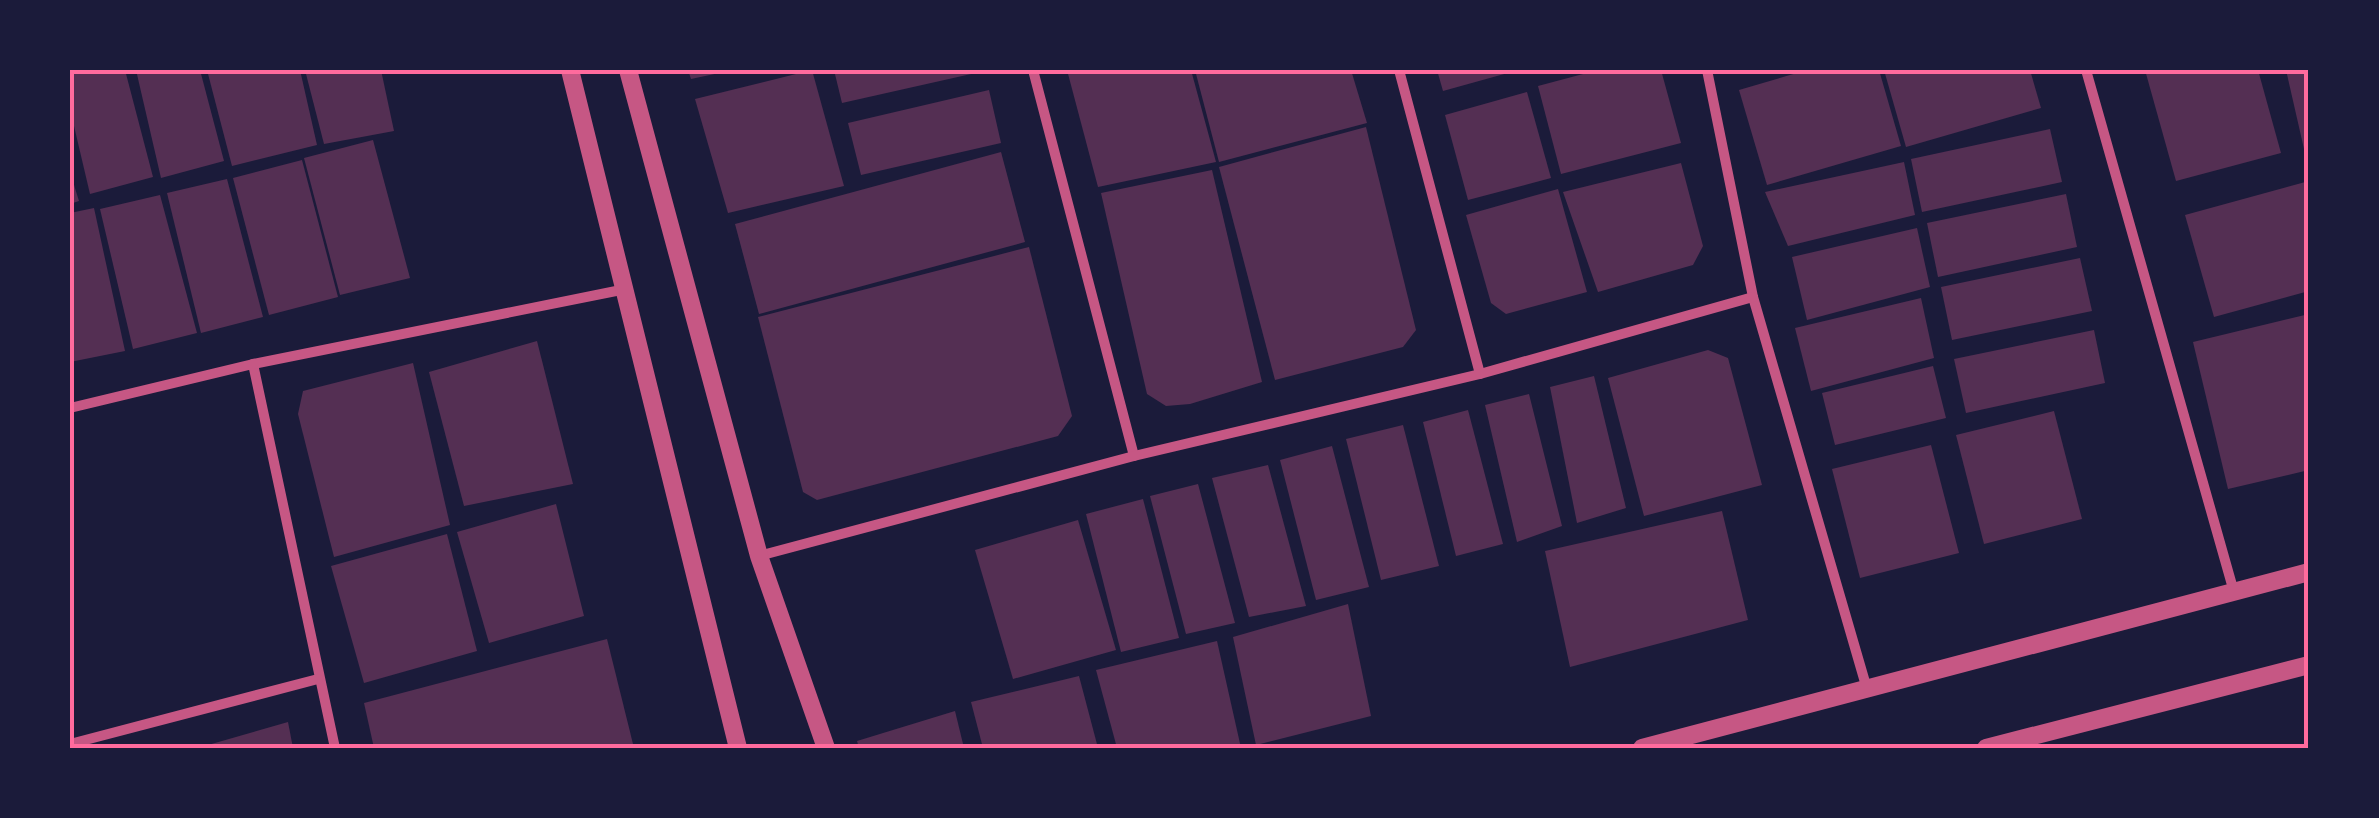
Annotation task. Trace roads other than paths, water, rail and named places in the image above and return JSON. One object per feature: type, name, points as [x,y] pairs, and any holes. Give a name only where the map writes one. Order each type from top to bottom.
[{"type":"street","points":[[570,70],[738,748]]},
{"type":"street","points":[[628,70],[759,556],[826,748]]},
{"type":"street","points":[[1033,70],[1134,456]]},
{"type":"street","points":[[1399,70],[1480,374]]},
{"type":"street","points":[[1707,70],[1753,297],[1867,689]]},
{"type":"street","points":[[2086,70],[2234,592]]},
{"type":"street","points":[[70,408],[254,364],[626,290]]},
{"type":"street","points":[[759,556],[1134,456],[1480,374],[1753,297]]},
{"type":"street","points":[[254,364],[335,748]]},
{"type":"street","points":[[1642,748],[2309,572]]},
{"type":"street","points":[[1986,748],[2309,665]]},
{"type":"street","points":[[70,744],[318,679]]}]
